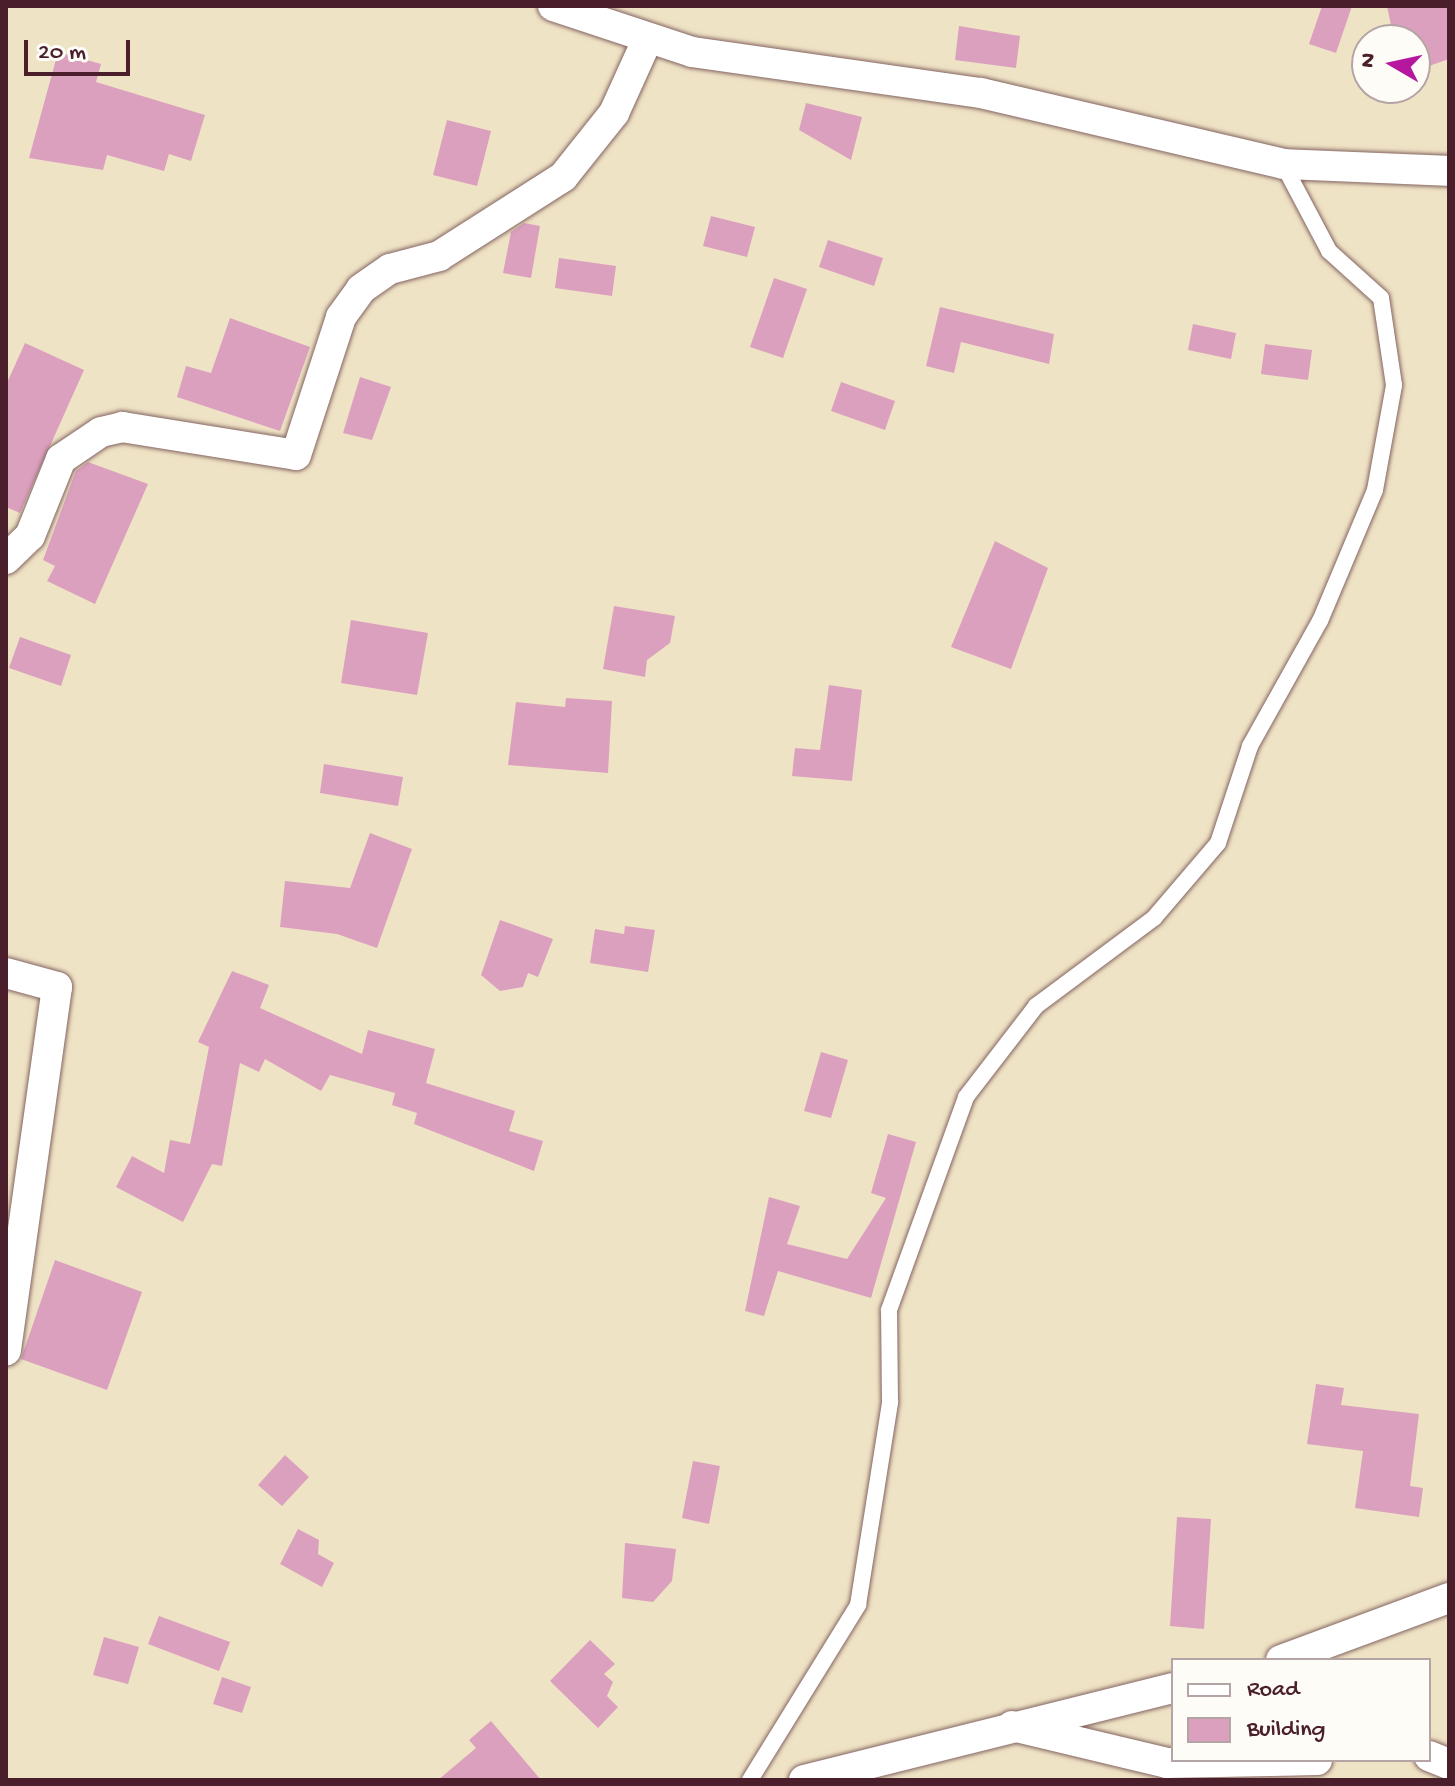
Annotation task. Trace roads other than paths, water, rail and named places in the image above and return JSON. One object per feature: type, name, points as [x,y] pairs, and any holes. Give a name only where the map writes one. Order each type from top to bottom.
[{"type":"street","points":[[553,6],[692,52],[981,93],[1283,164],[1378,174],[1449,171]]},
{"type":"street","points":[[6,559],[30,536],[61,459],[101,432],[122,427],[296,455],[341,317],[361,289],[390,269],[439,256],[563,177],[614,113],[648,38]]},
{"type":"street","points":[[6,973],[57,987],[6,1350]]},
{"type":"street","points":[[1286,1658],[1449,1598]]},
{"type":"street","points":[[804,1780],[1006,1724],[1171,1688]]},
{"type":"street","points":[[1006,1724],[1167,1763],[1217,1762]]},
{"type":"lane","points":[[750,1780],[858,1605],[890,1402],[889,1310],[966,1097],[1036,1006],[1154,918],[1218,843],[1250,746],[1320,621],[1375,490],[1394,385],[1381,298],[1329,251],[1283,164]]}]
